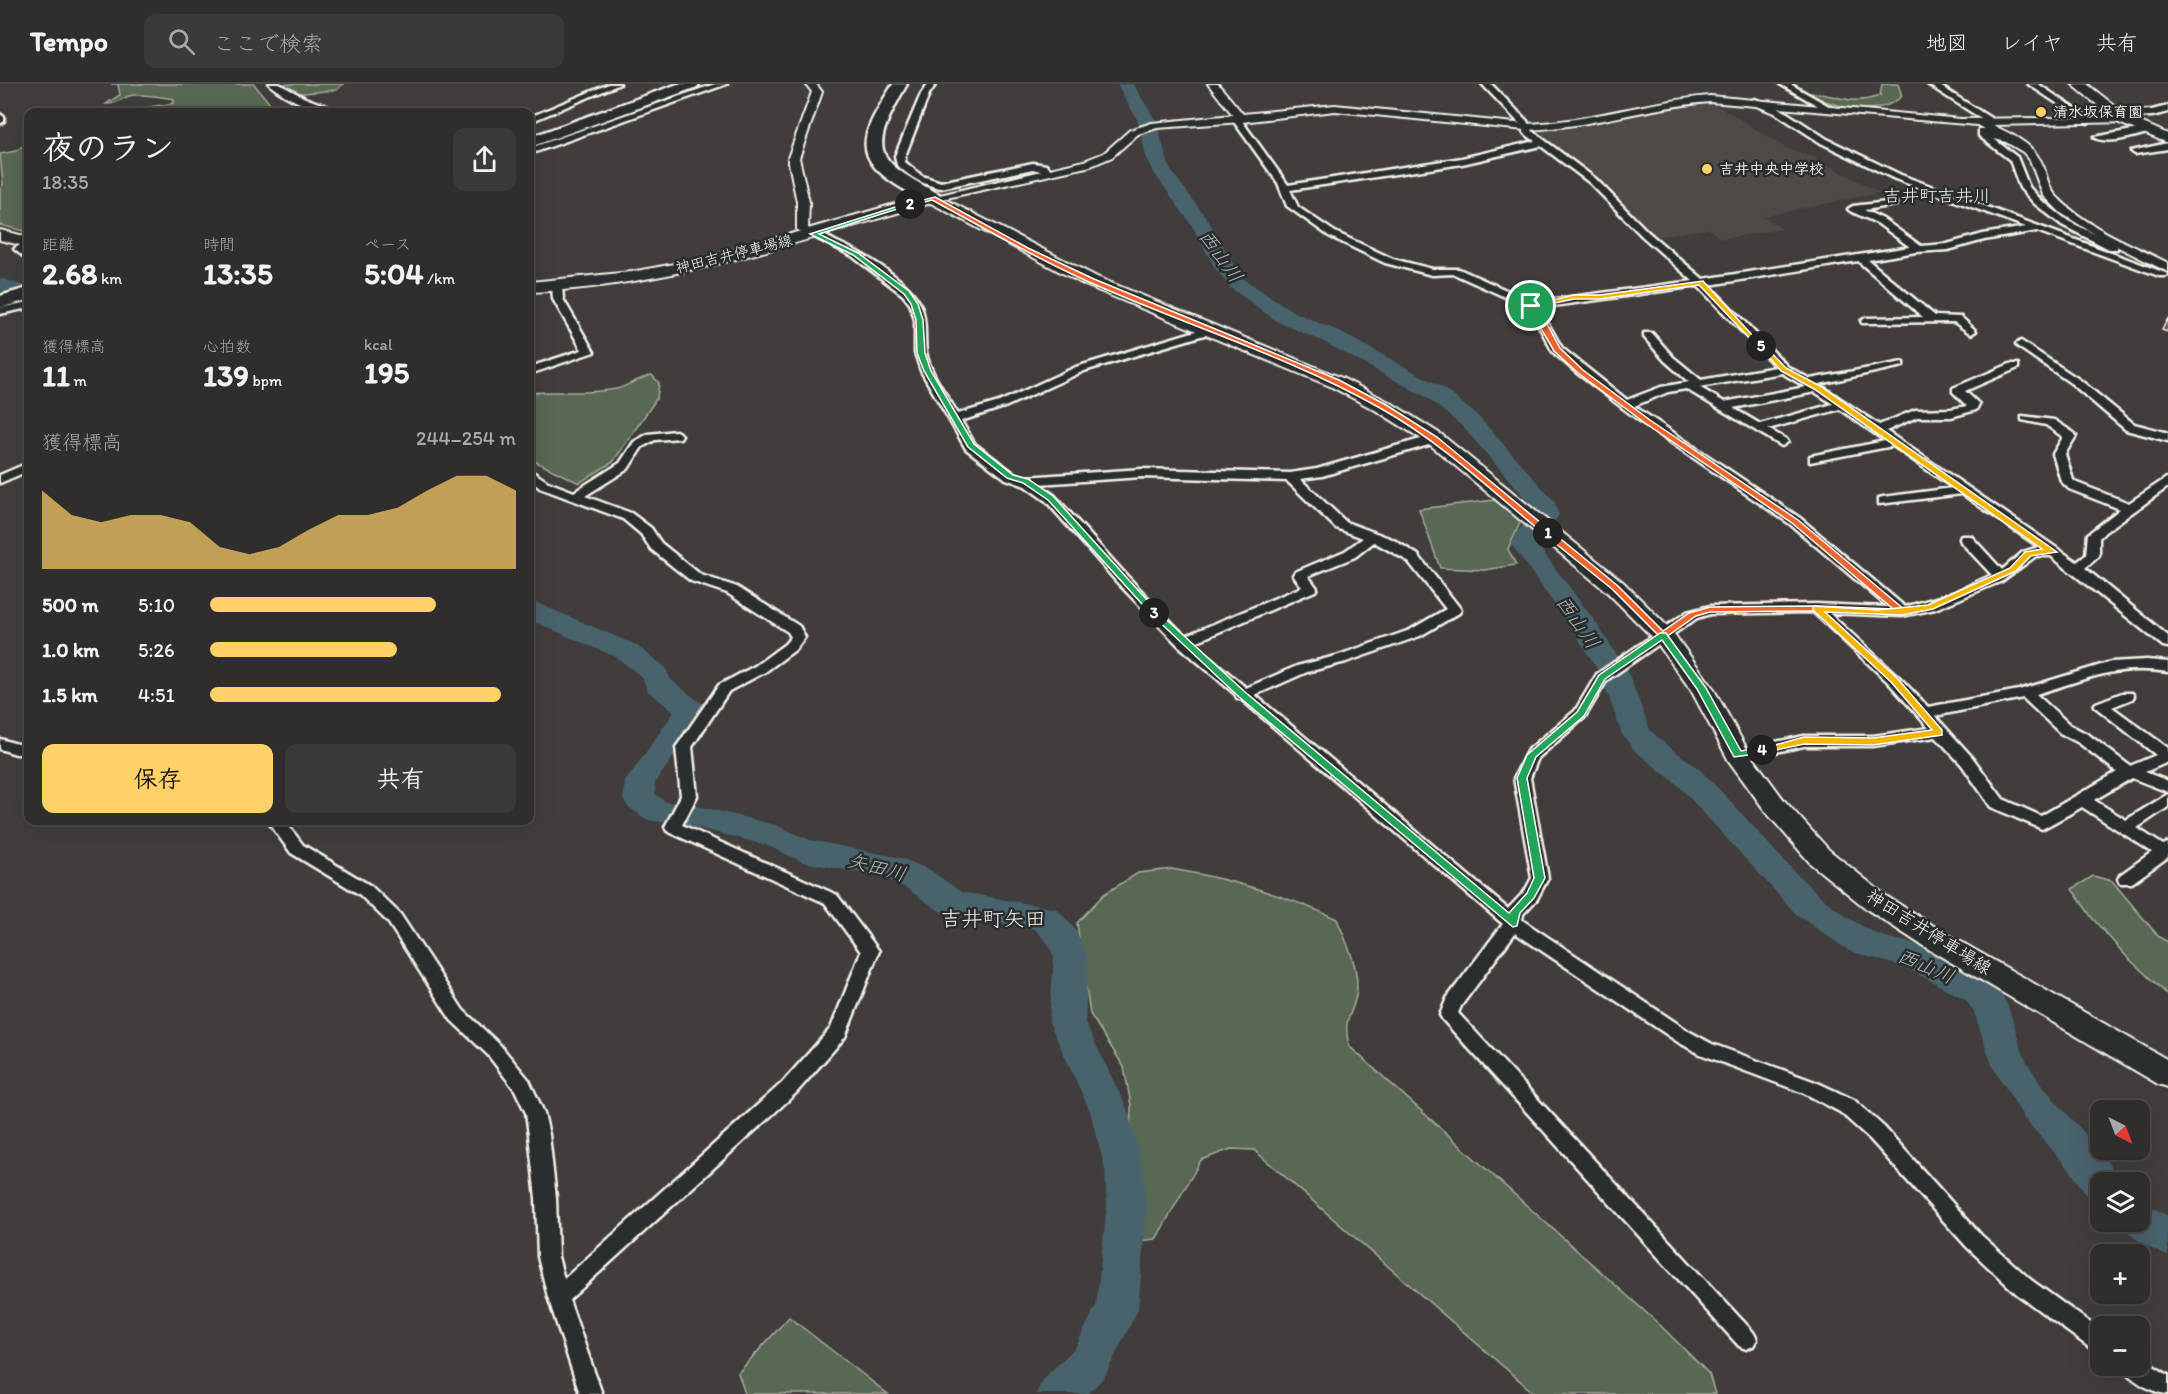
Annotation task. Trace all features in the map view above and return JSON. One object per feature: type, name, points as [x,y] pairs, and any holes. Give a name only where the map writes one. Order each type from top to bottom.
[{"type":"highway","points":[[534,130],[661,84]]},
{"type":"highway","points":[[534,139],[681,84]]},
{"type":"highway","points":[[534,140],[692,84]]},
{"type":"highway","points":[[900,84],[872,135],[872,149],[883,168],[896,178],[933,198]]},
{"type":"highway","points":[[883,168],[882,150],[916,84]]},
{"type":"highway","points":[[534,129],[624,86]]},
{"type":"highway","points":[[0,294],[24,287]]},
{"type":"highway","points":[[0,302],[24,295]]},
{"type":"main road","points":[[2079,84],[2120,118],[2144,131],[2168,139]]},
{"type":"main road","name":"神田吉井停車場線","points":[[534,287],[620,279],[694,266],[933,198],[1062,267],[1336,382],[1384,406],[1435,439],[1615,587],[1663,635],[1701,688],[1738,754],[1774,806],[1820,856],[1877,903],[1930,937],[2168,1075]]},
{"type":"main road","points":[[0,235],[24,242]]},
{"type":"street","points":[[273,84],[302,100],[327,108]]},
{"type":"street","points":[[534,150],[723,84]]},
{"type":"street","points":[[811,84],[817,92],[814,110],[793,153],[794,167],[803,202],[801,223],[803,230],[856,254],[907,293],[915,304],[920,320],[921,353],[927,371],[970,446],[1010,476],[1026,481],[1050,498],[1122,579],[1183,642],[1513,923],[1684,1037],[1706,1049],[1811,1088],[1847,1106],[1877,1132],[1974,1241],[2024,1287],[2090,1336]]},
{"type":"street","points":[[932,84],[925,94],[900,156],[900,164],[907,170],[926,182],[941,185],[1033,166],[1043,167],[1048,172]]},
{"type":"street","points":[[1213,84],[1286,188],[1290,204],[1294,209],[1332,234],[1400,265],[1432,272],[1455,271],[1531,306],[1537,311],[1557,350],[1625,405],[1795,521],[1902,612]]},
{"type":"street","points":[[1486,84],[1540,143],[1593,182],[1645,234],[1701,283],[1784,369],[1813,385],[1840,406],[2077,568],[2168,643]]},
{"type":"street","points":[[1784,84],[1830,110]]},
{"type":"street","points":[[1931,84],[1993,122]]},
{"type":"street","points":[[2032,84],[2090,121]]},
{"type":"street","points":[[534,119],[624,86]]},
{"type":"street","points":[[933,198],[1100,160],[1125,138],[1144,128],[1156,125],[1239,119],[1304,110],[1348,108],[1525,127],[1584,123],[1695,100],[1755,102],[1978,122],[2090,121],[2168,109]]},
{"type":"street","points":[[1755,102],[1778,111],[1824,141],[1864,162],[2038,228],[2166,272]]},
{"type":"street","points":[[1978,122],[2018,144],[2032,155],[2043,185],[2052,199],[2069,213],[2166,272]]},
{"type":"street","points":[[2018,144],[1982,131],[1982,134],[2014,159],[2028,193],[2054,215],[2065,223],[2166,272]]},
{"type":"street","points":[[2098,137],[2126,136],[2144,131]]},
{"type":"street","points":[[1286,188],[1462,161],[1540,143]]},
{"type":"street","points":[[2135,151],[2168,146]]},
{"type":"street","points":[[1893,203],[1853,209],[1880,221],[1920,249]]},
{"type":"street","points":[[1531,306],[1574,297],[1600,297],[1920,249],[1948,248],[1983,237],[2038,228]]},
{"type":"street","points":[[1860,258],[1933,320]]},
{"type":"street","points":[[534,370],[588,352],[558,299],[557,286]]},
{"type":"street","points":[[0,311],[24,306]]},
{"type":"street","points":[[1866,321],[1957,319],[1971,331]]},
{"type":"street","points":[[954,419],[1003,404],[1080,369],[1210,330]]},
{"type":"street","points":[[1648,335],[1694,385],[1723,406],[1782,442]]},
{"type":"street","points":[[2020,344],[2076,382],[2130,427],[2168,437]]},
{"type":"street","points":[[1723,406],[1899,364]]},
{"type":"street","points":[[1878,430],[1916,414],[1952,413],[1972,408],[1973,405],[1957,390],[2014,366]]},
{"type":"street","points":[[1625,405],[1665,389],[1784,369]]},
{"type":"street","points":[[1758,428],[1840,406]]},
{"type":"street","points":[[2026,418],[2050,422],[2070,436],[2059,454],[2067,481],[2073,486],[2130,508]]},
{"type":"street","points":[[576,496],[624,466],[638,445],[652,437],[676,435]]},
{"type":"street","points":[[1026,481],[1142,473],[1290,477],[1318,473],[1435,439]]},
{"type":"street","points":[[1814,459],[1895,442]]},
{"type":"street","points":[[0,479],[24,469]]},
{"type":"street","points":[[534,477],[544,484],[627,516],[646,531],[656,546],[696,578],[732,590],[794,629],[798,637],[790,647],[760,669],[724,688],[684,747],[688,796],[673,827],[831,899],[870,951],[839,1032],[789,1088],[558,1297]]},
{"type":"street","points":[[1242,694],[1302,669],[1341,659],[1415,633],[1454,610],[1413,558],[1387,542],[1341,525],[1290,477]]},
{"type":"street","points":[[2077,568],[2092,556],[2093,537],[2130,508],[2165,486]]},
{"type":"street","points":[[1882,501],[1962,490]]},
{"type":"street","points":[[1183,642],[1310,588],[1300,575],[1350,554],[1372,537]]},
{"type":"street","points":[[1966,539],[2000,576]]},
{"type":"street","points":[[1746,1339],[1449,1015],[1453,1003],[1513,923],[1515,912],[1531,896],[1540,878],[1522,778],[1532,755],[1580,714],[1602,677],[1692,615],[1710,610],[1816,608],[1902,612],[1930,607],[2000,576],[2013,569],[2028,554],[2037,551],[2053,552]]},
{"type":"street","points":[[1816,608],[1894,680],[1925,713],[1939,732],[1967,761],[1997,803],[2042,823],[2130,773],[2168,756],[2101,706],[2127,696]]},
{"type":"street","points":[[1925,713],[2025,692],[2119,663],[2145,662],[2168,667]]},
{"type":"street","points":[[2025,692],[2065,729],[2084,739],[2130,773],[2168,787]]},
{"type":"street","points":[[1738,754],[1804,741],[1873,741],[1939,732]]},
{"type":"street","points":[[0,744],[24,749]]},
{"type":"street","points":[[2082,800],[2166,851],[2127,879]]},
{"type":"street","points":[[2126,828],[2168,800]]},
{"type":"street","points":[[279,825],[297,849],[365,890],[394,918],[457,1015],[494,1050],[522,1085],[535,1113],[539,1135],[546,1198],[548,1257],[558,1297],[591,1394]]},
{"type":"street","points":[[2150,1376],[2168,1387]]},
{"type":"shaded area","name":"吉井中央中学校","points":[[1692,103],[1714,103],[1786,148],[1814,157],[1880,193],[1763,216],[1783,229],[1722,239],[1708,229],[1653,237],[1595,180],[1531,131],[1577,127]]},
{"type":"green space","points":[[118,84],[254,84],[270,104],[266,108],[144,108],[174,103],[174,99],[134,95],[113,104],[106,104],[120,95]]},
{"type":"green space","points":[[278,84],[343,84],[337,90],[293,94]]},
{"type":"green space","points":[[1882,84],[1898,84],[1902,96],[1892,103],[1868,109],[1830,103],[1807,93],[1850,100],[1868,99],[1880,96]]},
{"type":"green space","points":[[24,145],[24,231],[0,225],[0,190],[3,184],[0,154],[16,151]]},
{"type":"green space","points":[[652,375],[659,383],[657,398],[613,462],[579,483],[534,461],[534,393],[605,391],[620,388]]},
{"type":"green space","points":[[1495,500],[1521,521],[1508,549],[1516,565],[1485,570],[1440,568],[1419,509]]},
{"type":"green space","points":[[1172,869],[1256,888],[1337,919],[1355,966],[1357,986],[1347,1024],[1349,1046],[1660,1325],[1709,1374],[1715,1394],[1535,1394],[1254,1150],[1231,1149],[1201,1160],[1156,1239],[1131,1242],[1113,1225],[1110,1193],[1130,1148],[1131,1105],[1124,1067],[1090,1014],[1077,923],[1104,894],[1138,873]]},
{"type":"green space","points":[[2093,876],[2112,881],[2159,937],[2168,942],[2168,995],[2126,956],[2093,919],[2072,889]]},
{"type":"green space","points":[[789,1317],[888,1394],[745,1394],[738,1373]]},
{"type":"waterway","name":"西山川","points":[[1125,84],[1147,121],[1155,157],[1161,170],[1200,223],[1225,268],[1238,284],[1286,317],[1330,336],[1434,392],[1471,422],[1545,506],[1546,515],[1526,537],[1524,544],[1587,630],[1615,675],[1637,734],[1646,744],[1688,777],[1808,905],[1861,942],[1918,958],[1977,989],[1990,1008],[2010,1065],[2037,1107],[2084,1158],[2093,1172]]},
{"type":"waterway","name":"矢田川","points":[[0,284],[24,293]]},
{"type":"waterway","name":"矢田川","points":[[534,611],[549,620],[626,651],[655,673],[658,684],[691,710],[640,782],[639,799],[659,812],[690,815],[775,836],[803,850],[889,866],[918,879],[953,903],[1045,918],[1064,939],[1071,957],[1067,1022],[1109,1111],[1124,1169],[1127,1206],[1117,1309],[1090,1362],[1058,1394]]},
{"type":"waterway","name":"西山川","points":[[2150,1226],[2168,1238]]},
{"type":"place","name":"清水坂保育園","points":[[2041,112]]},
{"type":"place","name":"吉井中央中学校","points":[[1707,169]]},
{"type":"district","name":"吉井町吉井川","points":[[1937,196]]},
{"type":"district","name":"吉井町矢田","points":[[993,918]]},
{"type":"route","points":[[1531,306],[1537,311],[1557,350],[1581,371],[1648,422],[1795,521],[1902,612],[1878,613],[1839,609],[1816,608],[1728,608],[1692,615],[1663,635],[1615,587],[1435,439],[1384,406],[1336,382],[1091,281],[1026,249],[933,198],[813,234],[856,254],[907,293],[915,304],[920,320],[921,353],[927,371],[970,446],[1010,476],[1026,481],[1050,498],[1122,579],[1183,642],[1513,923],[1515,912],[1531,896],[1540,878],[1522,778],[1532,755],[1580,714],[1602,677],[1663,635],[1701,688],[1738,754],[1804,741],[1830,739],[1873,741],[1939,732],[1925,713],[1894,680],[1816,608],[1878,613],[1902,612],[1930,607],[2013,569],[2028,554],[2037,551],[2053,552],[1817,388],[1784,369],[1701,283],[1600,297],[1574,297],[1531,306]]}]
